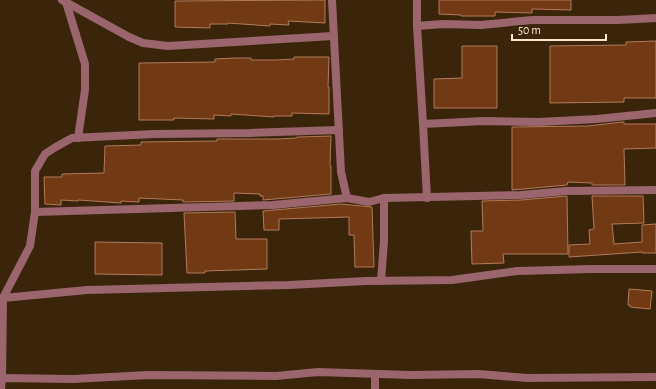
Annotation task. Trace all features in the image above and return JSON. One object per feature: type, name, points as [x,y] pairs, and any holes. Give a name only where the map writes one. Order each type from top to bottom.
[{"type":"street","points":[[332,0],[341,172],[347,198]]},
{"type":"street","points":[[416,0],[427,198]]},
{"type":"street","points":[[64,1],[129,37],[143,43],[168,46],[333,36]]},
{"type":"street","points":[[64,1],[85,64],[84,90],[78,138]]},
{"type":"street","points":[[417,26],[443,24],[481,25],[532,20],[618,20],[656,18]]},
{"type":"street","points":[[423,124],[484,121],[538,122],[597,119],[656,113]]},
{"type":"street","points":[[2,389],[3,298],[30,246],[35,212],[35,171],[45,154],[72,138],[155,134],[339,130]]},
{"type":"street","points":[[35,212],[273,205],[347,198],[369,202],[384,198],[521,195],[566,191],[656,190]]},
{"type":"street","points":[[381,281],[384,241],[384,198]]},
{"type":"street","points":[[3,298],[87,290],[452,280],[517,271],[656,269]]},
{"type":"street","points":[[2,378],[73,378],[148,375],[276,376],[318,372],[375,374],[478,374],[526,378],[656,377]]},
{"type":"street","points":[[375,374],[375,389]]},
{"type":"building","points":[[325,0],[325,23],[288,21],[289,25],[270,24],[270,26],[228,23],[210,24],[210,28],[175,27],[175,1]]},
{"type":"building","points":[[439,0],[571,0],[571,10],[532,9],[532,13],[495,12],[495,16],[461,16],[439,14]]},
{"type":"building","points":[[656,41],[656,98],[624,98],[624,102],[550,103],[550,46],[626,45],[626,42]]},
{"type":"building","points":[[462,46],[497,46],[497,108],[434,108],[434,79],[462,78]]},
{"type":"building","points":[[294,57],[329,57],[329,114],[292,113],[292,116],[274,117],[231,114],[231,116],[214,115],[214,119],[174,118],[174,120],[139,120],[139,63],[215,62],[215,59],[235,58],[251,58],[251,60],[276,60],[294,59]]},
{"type":"building","points":[[624,122],[624,124],[656,124],[656,148],[624,149],[625,185],[592,185],[592,183],[568,182],[567,185],[512,190],[512,127],[588,126]]},
{"type":"building","points":[[331,136],[331,194],[263,200],[263,196],[260,196],[260,194],[234,193],[234,201],[183,202],[183,200],[139,198],[139,202],[121,201],[121,203],[61,200],[61,205],[45,204],[44,177],[62,177],[62,174],[104,173],[105,146],[141,145],[141,142],[217,141],[217,139],[278,139]]},
{"type":"building","points":[[567,196],[568,254],[503,254],[504,263],[472,264],[471,231],[483,231],[482,201],[521,200]]},
{"type":"building","points":[[592,196],[643,196],[644,223],[612,224],[614,244],[642,242],[642,225],[656,224],[656,253],[642,252],[569,257],[569,245],[590,244],[589,230],[594,229]]},
{"type":"building","points":[[341,204],[372,207],[374,267],[355,267],[354,235],[349,235],[349,217],[279,219],[279,230],[264,230],[263,211]]},
{"type":"building","points":[[235,212],[236,239],[267,239],[267,269],[187,273],[184,213]]},
{"type":"building","points":[[95,242],[162,243],[162,275],[95,274]]},
{"type":"building","points":[[629,289],[652,291],[650,309],[630,307],[630,305],[628,305]]}]
